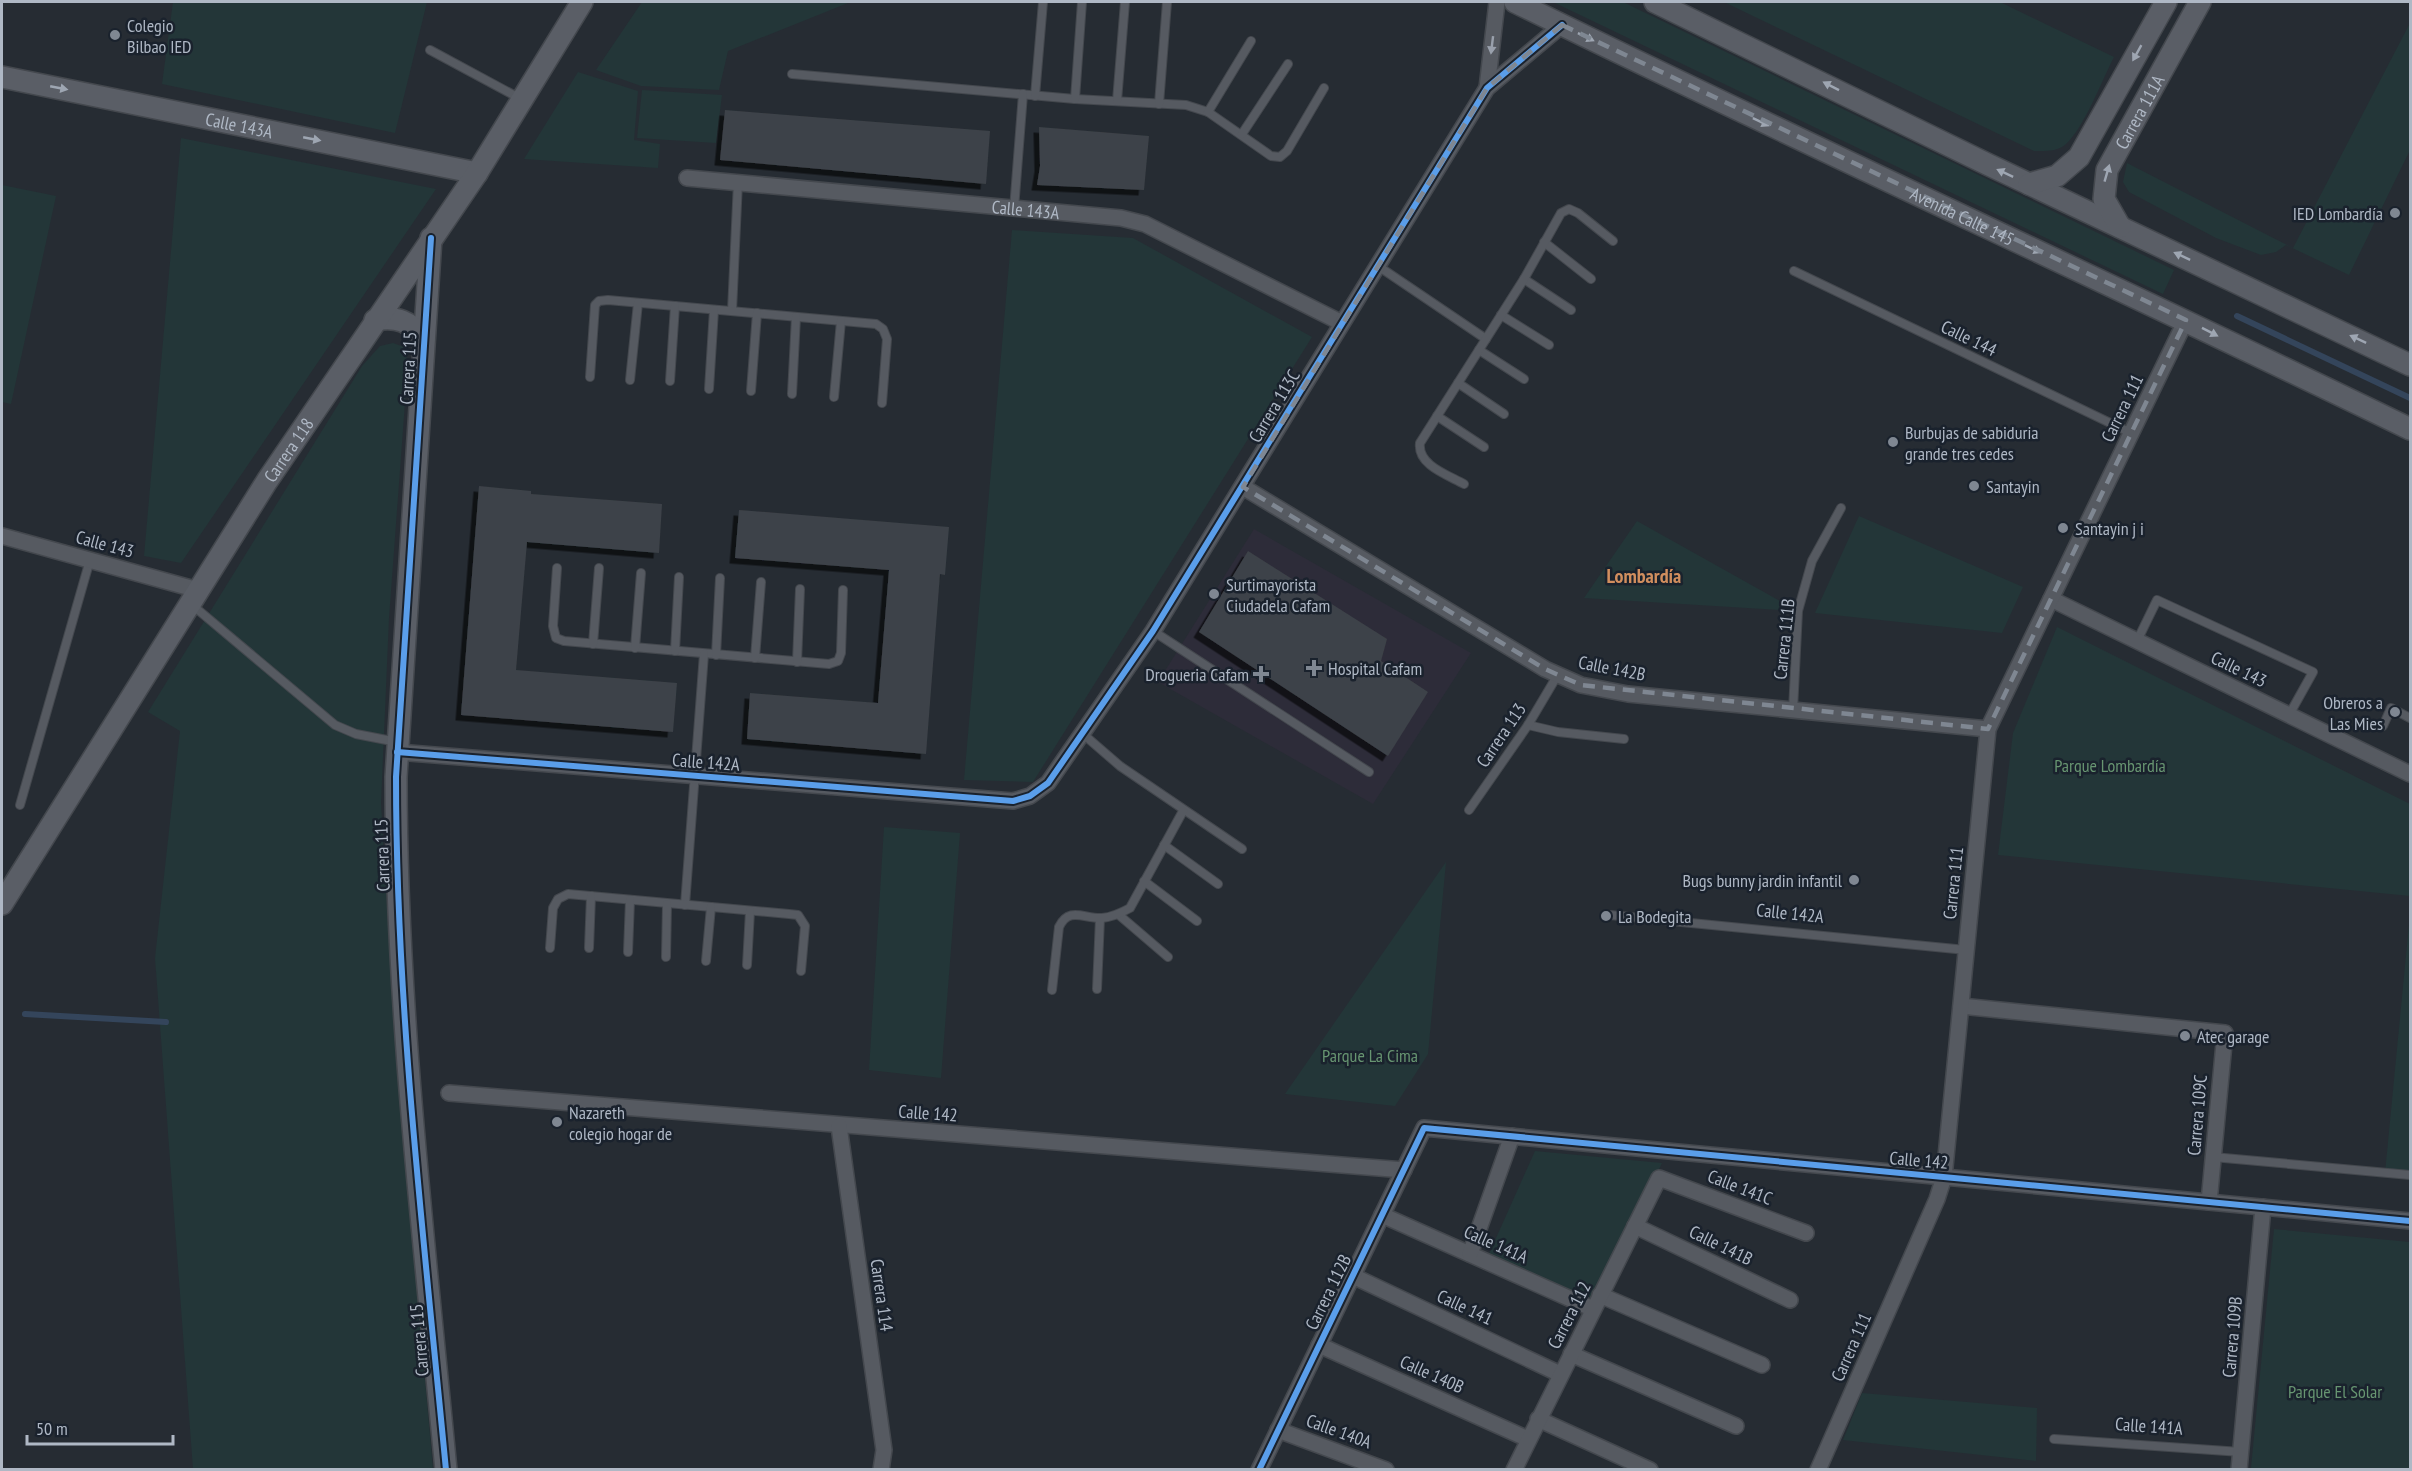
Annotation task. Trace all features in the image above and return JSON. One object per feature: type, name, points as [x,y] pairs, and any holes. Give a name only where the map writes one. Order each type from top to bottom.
[{"type":"main road","name":"Carrera 118","points":[[2,904],[267,481],[477,172],[582,2]]},
{"type":"main road","name":"Avenida Calle 145","points":[[1515,2],[1824,152],[2186,320],[2410,429]]},
{"type":"main road","points":[[1655,2],[2029,184],[2410,365]]},
{"type":"main road","name":"Carrera 111A","points":[[2029,184],[2057,176],[2079,158],[2166,2]]},
{"type":"main road","name":"Carrera 111A","points":[[2120,227],[2104,199],[2107,170],[2200,2]]},
{"type":"main road","name":"Calle 143A","points":[[2,77],[477,172]]},
{"type":"main road","name":"Carrera 115","points":[[431,238],[398,747],[396,836],[403,1002],[446,1470]]},
{"type":"main road","name":"Carrera 115","points":[[375,320],[389,318],[403,320],[415,328],[424,339]]},
{"type":"street","name":"Carrera 113C","points":[[1487,88],[1497,2]]},
{"type":"street","name":"Carrera 113C","points":[[1012,801],[1030,796],[1048,783],[1154,631],[1487,88],[1562,25]]},
{"type":"street","name":"Calle 143A","points":[[687,178],[1014,210],[1121,218],[1145,224],[1342,323]]},
{"type":"street","name":"Carrera 111","points":[[1818,1470],[1937,1198],[1944,1177],[1988,729],[2186,320]]},
{"type":"street","name":"Calle 142B","points":[[1243,487],[1557,676],[1581,685],[1628,694],[1988,729]]},
{"type":"street","name":"Calle 143","points":[[2,536],[90,560],[194,597]]},
{"type":"street","name":"Calle 143","points":[[2051,598],[2410,774]]},
{"type":"street","name":"Calle 142A","points":[[398,747],[696,777],[1012,801]]},
{"type":"street","name":"Carrera 109C","points":[[1961,1006],[2225,1033],[2209,1202]]},
{"type":"street","name":"Calle 142","points":[[449,1093],[1404,1170]]},
{"type":"street","name":"Carrera 114","points":[[839,1126],[884,1450],[881,1470]]},
{"type":"street","name":"Calle 142","points":[[1424,1128],[2410,1221]]},
{"type":"street","name":"Carrera 112B","points":[[1259,1470],[1424,1128]]},
{"type":"street","points":[[1470,1254],[1512,1136]]},
{"type":"street","name":"Carrera 112","points":[[1514,1470],[1659,1178]]},
{"type":"street","name":"Calle 141C","points":[[1659,1178],[1806,1233]]},
{"type":"street","name":"Carrera 109B","points":[[2239,1470],[2263,1207]]},
{"type":"street","name":"Calle 141A","points":[[1382,1215],[1470,1254],[1762,1365]]},
{"type":"street","name":"Calle 141B","points":[[1635,1226],[1790,1300]]},
{"type":"street","name":"Calle 141","points":[[1353,1276],[1560,1374]]},
{"type":"street","name":"Calle 140B","points":[[1319,1345],[1528,1439]]},
{"type":"street","points":[[1571,1354],[1736,1426]]},
{"type":"street","points":[[1538,1419],[1650,1470]]},
{"type":"street","name":"Calle 140A","points":[[1278,1430],[1386,1470]]},
{"type":"lane","points":[[1035,96],[1043,2]]},
{"type":"lane","points":[[1075,99],[1082,2]]},
{"type":"lane","points":[[1117,101],[1125,2]]},
{"type":"lane","points":[[1159,104],[1167,2]]},
{"type":"lane","points":[[1208,112],[1251,41]]},
{"type":"lane","points":[[430,50],[522,99]]},
{"type":"lane","points":[[1242,134],[1288,64]]},
{"type":"lane","points":[[792,74],[1035,96],[1186,105],[1208,112],[1271,156],[1280,157],[1287,151],[1324,87]]},
{"type":"lane","points":[[1014,210],[1023,94]]},
{"type":"lane","points":[[732,311],[738,182]]},
{"type":"lane","points":[[1464,484],[1423,460],[1419,452],[1420,443],[1524,279],[1561,213],[1569,209],[1578,213],[1613,241]]},
{"type":"lane","points":[[1544,243],[1591,279]]},
{"type":"lane","points":[[1378,266],[1486,339]]},
{"type":"lane","name":"Calle 144","points":[[1794,271],[2131,433]]},
{"type":"lane","points":[[1524,279],[1571,310]]},
{"type":"lane","points":[[590,377],[596,305],[599,302],[608,300],[714,309],[876,324],[883,329],[887,339],[882,403]]},
{"type":"lane","points":[[630,380],[638,303]]},
{"type":"lane","points":[[669,381],[675,306]]},
{"type":"lane","points":[[709,389],[714,309]]},
{"type":"lane","points":[[751,391],[757,313]]},
{"type":"lane","points":[[1501,315],[1549,345]]},
{"type":"lane","points":[[792,394],[796,317]]},
{"type":"lane","points":[[834,397],[841,321]]},
{"type":"lane","points":[[1479,350],[1524,380]]},
{"type":"lane","points":[[1458,383],[1504,414]]},
{"type":"lane","points":[[1437,416],[1484,447]]},
{"type":"lane","name":"Carrera 111B","points":[[1793,710],[1798,611],[1812,561],[1841,508]]},
{"type":"lane","points":[[20,805],[90,560]]},
{"type":"lane","points":[[557,568],[553,626],[556,638],[593,644],[797,662],[829,664],[838,661],[843,590]]},
{"type":"lane","points":[[593,644],[599,568]]},
{"type":"lane","points":[[635,648],[641,573]]},
{"type":"lane","points":[[675,651],[679,577]]},
{"type":"lane","points":[[716,655],[720,578]]},
{"type":"lane","points":[[755,658],[761,582]]},
{"type":"lane","points":[[797,662],[800,589]]},
{"type":"lane","points":[[194,597],[335,725],[398,747]]},
{"type":"lane","points":[[2138,641],[2157,600],[2313,672],[2289,715]]},
{"type":"lane","points":[[1154,631],[1369,772]]},
{"type":"lane","points":[[685,905],[704,654]]},
{"type":"lane","name":"Carrera 113","points":[[1469,810],[1528,724],[1557,676]]},
{"type":"lane","points":[[2383,726],[2391,708],[2410,718]]},
{"type":"lane","points":[[1528,724],[1558,732],[1624,739]]},
{"type":"lane","points":[[1083,734],[1120,766],[1242,849]]},
{"type":"lane","points":[[1052,990],[1059,927],[1063,918],[1071,914],[1100,918],[1119,915],[1130,908],[1183,811]]},
{"type":"lane","points":[[1164,845],[1218,884]]},
{"type":"lane","points":[[1144,881],[1197,921]]},
{"type":"lane","points":[[550,948],[553,908],[558,898],[568,894],[591,896],[798,915],[805,926],[801,971]]},
{"type":"lane","points":[[589,948],[591,896]]},
{"type":"lane","points":[[628,952],[630,900]]},
{"type":"lane","points":[[666,957],[667,904]]},
{"type":"lane","points":[[706,961],[711,907]]},
{"type":"lane","points":[[747,965],[750,911]]},
{"type":"lane","points":[[1119,915],[1168,957]]},
{"type":"lane","name":"Calle 142A","points":[[1610,915],[1966,950]]},
{"type":"lane","points":[[1096,989],[1100,918]]},
{"type":"lane","points":[[2213,1157],[2410,1175]]},
{"type":"lane","name":"Calle 141A","points":[[2054,1439],[2242,1452]]},
{"type":"highlighted area","points":[[1562,25],[2186,320],[1988,729],[1581,685],[1545,669],[1243,487],[1487,88]]},
{"type":"shaded area","name":"Hospital Cafam","points":[[1254,529],[1471,653],[1373,804],[1158,682]]},
{"type":"green space","points":[[173,2],[427,2],[395,133],[162,84]]},
{"type":"green space","points":[[642,2],[848,3],[728,51],[719,90],[641,86],[596,70]]},
{"type":"green space","points":[[1553,2],[1623,2],[2174,270],[2163,294]]},
{"type":"green space","points":[[1724,2],[2000,2],[2114,57],[2086,116],[2073,137],[2059,148],[2034,151]]},
{"type":"green space","points":[[2410,23],[2410,150],[2349,275],[2286,245],[2276,252],[2261,255],[2216,238],[2129,192],[2123,182],[2127,163],[2293,248]]},
{"type":"green space","points":[[578,72],[638,91],[634,140],[660,144],[658,168],[524,159]]},
{"type":"green space","points":[[642,90],[722,95],[716,143],[637,138]]},
{"type":"green space","points":[[181,138],[436,189],[181,563],[144,556]]},
{"type":"green space","points":[[2,185],[56,196],[11,404],[2,402]]},
{"type":"green space","points":[[1012,230],[1133,238],[1312,337],[1033,782],[964,780]]},
{"type":"green space","points":[[393,343],[404,347],[408,362],[389,618],[381,803],[395,1043],[433,1469],[193,1469],[155,958],[180,731],[148,712],[362,366],[380,346]]},
{"type":"green space","points":[[1859,516],[2023,587],[2002,633],[1815,613]]},
{"type":"green space","points":[[1637,521],[1798,611],[1584,598]]},
{"type":"green space","name":"Parque Lombardía","points":[[2057,627],[2410,804],[2410,896],[1998,855],[2013,733]]},
{"type":"green space","points":[[884,827],[960,833],[941,1078],[869,1070]]},
{"type":"green space","name":"Parque La Cima","points":[[1446,862],[1428,1054],[1395,1106],[1285,1094]]},
{"type":"green space","points":[[2410,914],[2410,1175],[2385,1173]]},
{"type":"green space","points":[[1535,1151],[1662,1163],[1596,1300],[1488,1256]]},
{"type":"green space","name":"Parque El Solar","points":[[2274,1229],[2410,1242],[2410,1469],[2251,1468]]},
{"type":"green space","points":[[1862,1393],[2037,1408],[2036,1461],[1843,1440]]},
{"type":"building","points":[[725,110],[990,131],[986,184],[720,160]]},
{"type":"building","points":[[1039,127],[1149,136],[1144,190],[1037,185],[1040,166]]},
{"type":"building","points":[[479,486],[531,491],[531,494],[662,504],[659,553],[527,542],[516,670],[677,683],[673,732],[461,715]]},
{"type":"building","points":[[739,510],[949,527],[945,575],[940,574],[926,754],[747,739],[750,693],[878,703],[889,570],[735,558]]},
{"type":"building","points":[[1248,551],[1387,639],[1381,661],[1428,692],[1388,756],[1199,632]]},
{"type":"waterway","points":[[2237,316],[2410,398]]},
{"type":"waterway","points":[[25,1014],[166,1022]]},
{"type":"cycle path","points":[[397,752],[1013,801],[1030,796],[1048,783],[1153,631],[1487,88],[1562,25]]},
{"type":"cycle path","points":[[431,238],[396,777],[397,864],[413,1124],[446,1470]]},
{"type":"cycle path","points":[[1259,1470],[1424,1128],[2410,1221]]},
{"type":"place","name":"Colegio Bilbao IED","points":[[115,35]]},
{"type":"place","name":"IED Lombardía","points":[[2395,213]]},
{"type":"place","name":"Burbujas de sabiduria grande tres cedes","points":[[1893,442]]},
{"type":"place","name":"Santayin","points":[[1974,486]]},
{"type":"place","name":"Santayin j i","points":[[2063,528]]},
{"type":"place","name":"Surtimayorista Ciudadela Cafam","points":[[1214,594]]},
{"type":"place","name":"Hospital Cafam","points":[[1314,668]]},
{"type":"place","name":"Drogueria Cafam","points":[[1261,674]]},
{"type":"place","name":"Obreros a Las Mies","points":[[2395,712]]},
{"type":"place","name":"Bugs bunny jardin infantil","points":[[1854,880]]},
{"type":"place","name":"La Bodegita","points":[[1606,916]]},
{"type":"place","name":"Atec garage","points":[[2185,1036]]},
{"type":"place","name":"Nazareth colegio hogar de","points":[[557,1122]]},
{"type":"district","name":"Lombardía","points":[[1644,576]]}]
